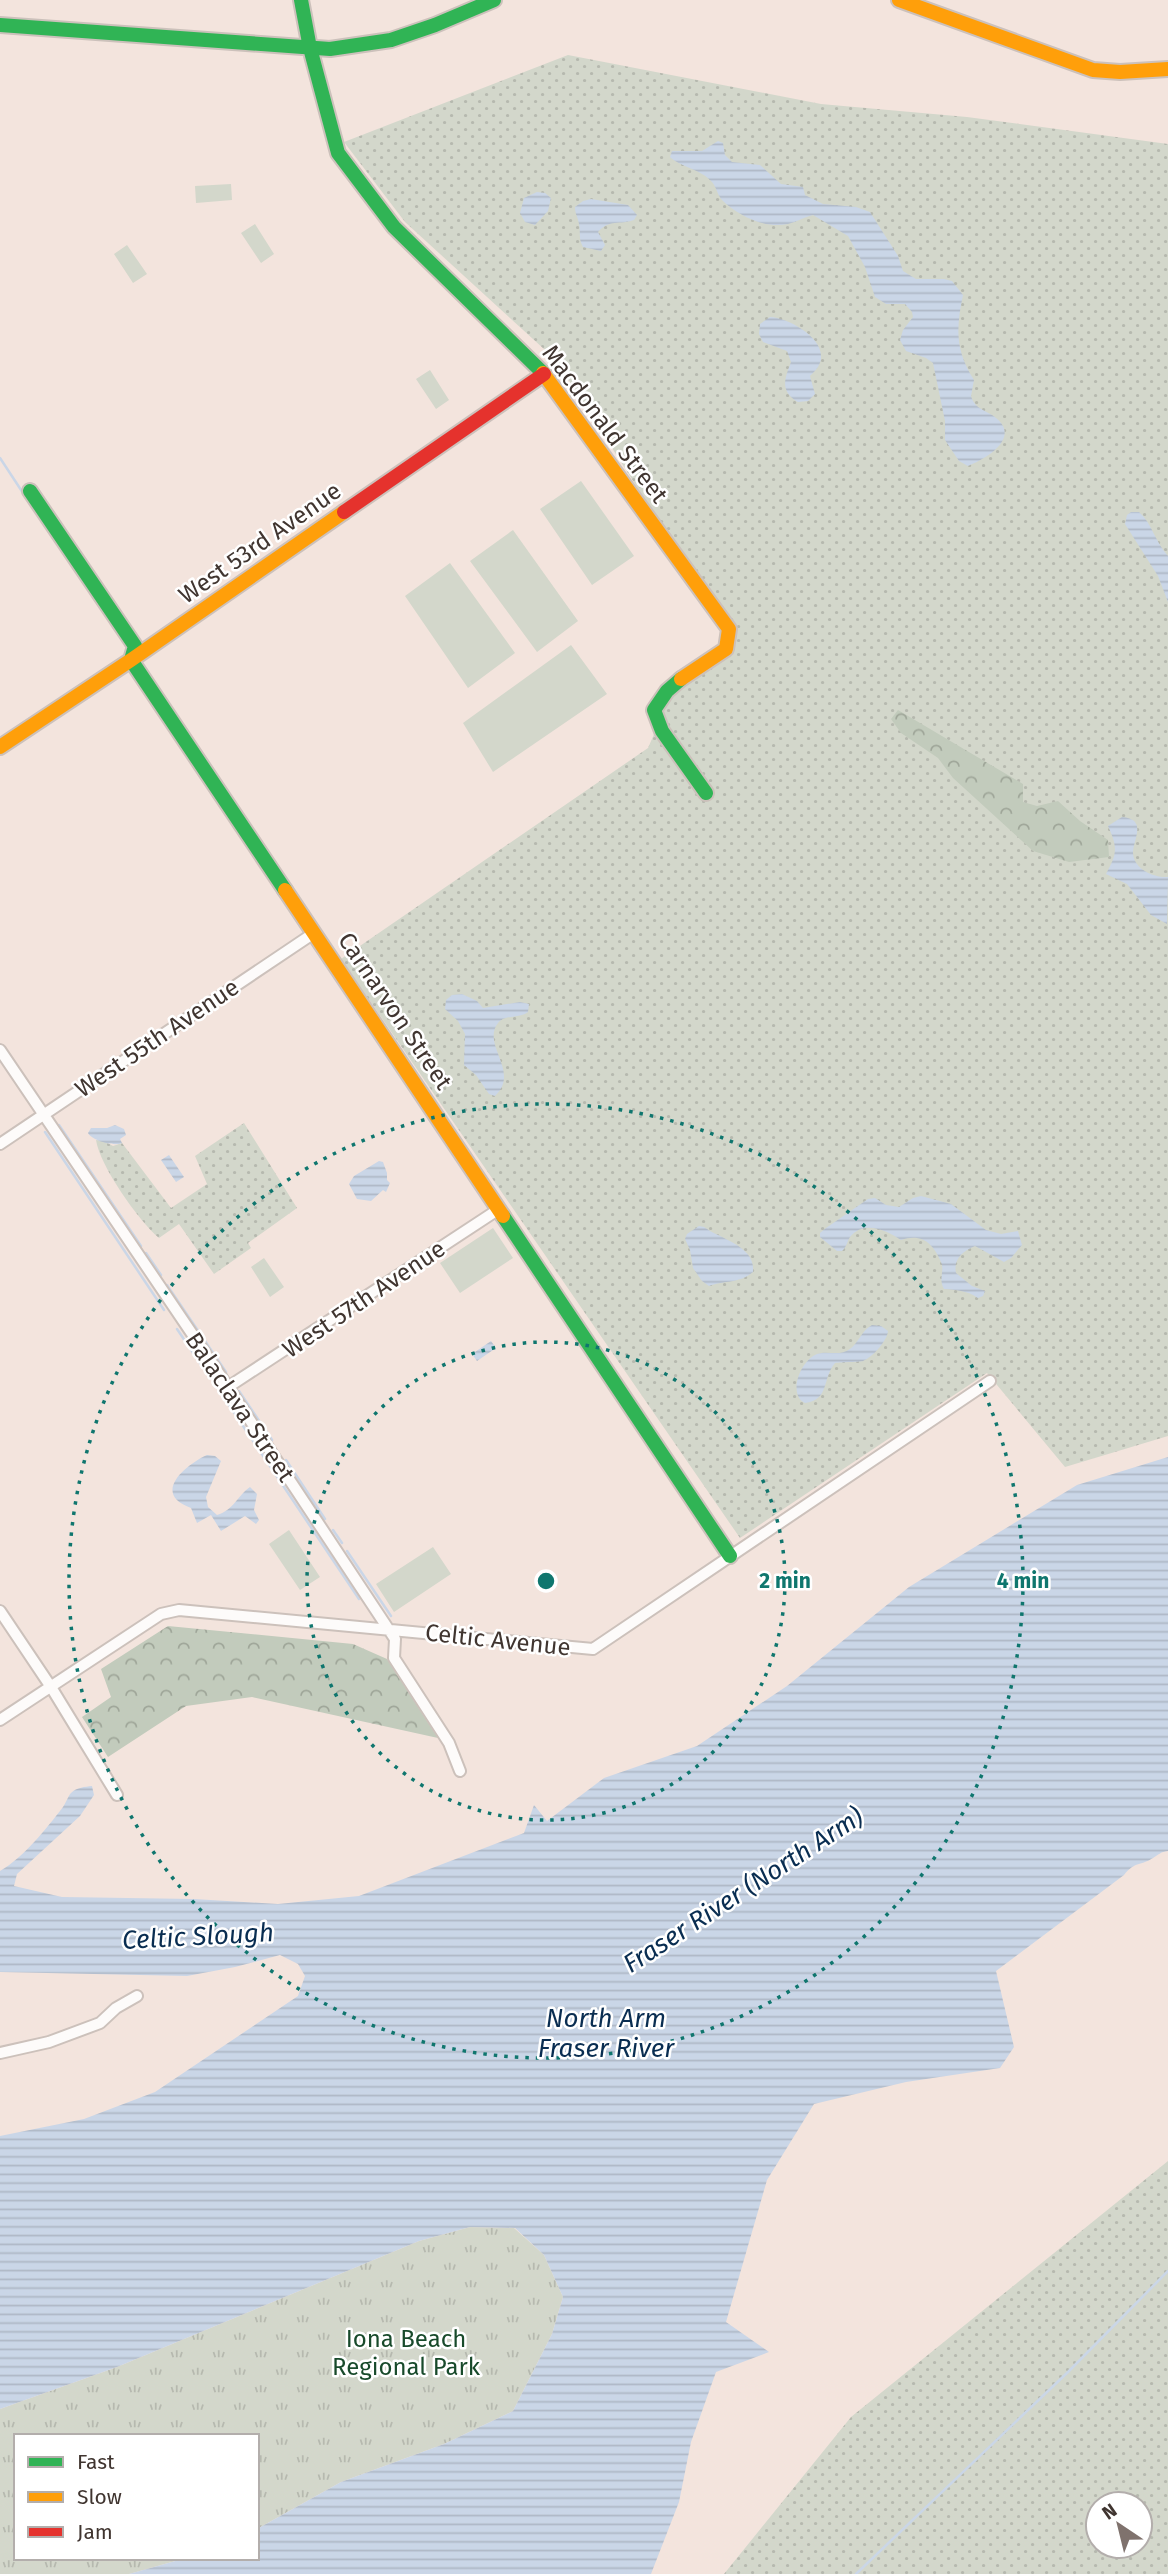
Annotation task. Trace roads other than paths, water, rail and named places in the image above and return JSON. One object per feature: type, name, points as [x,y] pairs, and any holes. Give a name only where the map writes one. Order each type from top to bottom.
[{"type":"street","name":"Macdonald Street","points":[[301,0],[310,48],[338,153],[394,227],[544,374],[729,629],[726,649],[670,689],[659,699],[654,710],[658,725],[706,793]]},
{"type":"street","points":[[0,25],[310,48],[350,48],[391,40],[494,0]]},
{"type":"street","points":[[899,0],[1093,70],[1120,72],[1168,69]]},
{"type":"street","name":"West 53rd Avenue","points":[[0,747],[131,660],[544,374]]},
{"type":"street","name":"Carnarvon Street","points":[[30,491],[135,646],[131,660],[730,1556]]},
{"type":"street","name":"West 55th Avenue","points":[[0,1144],[314,933]]},
{"type":"street","name":"Balaclava Street","points":[[0,1050],[395,1639],[394,1658],[450,1743],[460,1771]]},
{"type":"street","name":"West 57th Avenue","points":[[228,1387],[499,1209]]},
{"type":"street","name":"Celtic Avenue","points":[[0,1720],[161,1614],[179,1610],[593,1649],[990,1381]]},
{"type":"street","points":[[0,1611],[51,1687],[117,1795]]},
{"type":"street","points":[[0,2053],[49,2042],[100,2023],[116,2008],[136,1996]]},
{"type":"water","points":[[718,141],[723,143],[725,155],[732,162],[760,165],[781,184],[803,187],[805,195],[823,204],[856,207],[870,212],[898,256],[903,271],[916,279],[952,281],[963,295],[959,339],[963,359],[974,380],[971,396],[978,407],[996,418],[1003,426],[1005,433],[998,447],[968,466],[959,461],[945,440],[945,421],[933,363],[906,351],[900,340],[903,330],[913,317],[912,312],[905,304],[886,304],[875,297],[865,267],[848,236],[813,215],[779,225],[753,220],[723,201],[708,178],[670,157],[672,151],[702,151]]},
{"type":"water","points":[[537,192],[545,193],[551,198],[548,211],[535,225],[525,222],[520,213],[524,198]]},
{"type":"water","points":[[591,199],[628,205],[637,215],[634,220],[611,224],[598,232],[605,245],[601,251],[583,247],[575,212],[575,207]]},
{"type":"water","points":[[770,317],[798,327],[815,340],[820,349],[818,367],[810,376],[815,394],[808,401],[798,402],[786,389],[791,362],[787,351],[763,342],[759,334],[760,324]]},
{"type":"water","points":[[1139,512],[1143,516],[1168,556],[1168,602],[1158,576],[1125,524],[1127,515]]},
{"type":"water","points":[[1122,817],[1135,822],[1137,826],[1133,853],[1137,864],[1151,874],[1168,877],[1167,924],[1151,915],[1127,884],[1106,874],[1115,851],[1108,826]]},
{"type":"water","points":[[462,994],[477,1001],[483,1008],[520,1002],[529,1004],[528,1012],[501,1020],[494,1031],[504,1078],[502,1087],[495,1096],[489,1094],[476,1075],[464,1065],[465,1034],[458,1021],[445,1009],[446,1000],[452,995]]},
{"type":"water","points":[[115,1125],[124,1129],[126,1135],[120,1139],[122,1143],[103,1142],[88,1133],[91,1128]]},
{"type":"water","points":[[169,1155],[184,1177],[176,1182],[161,1160]]},
{"type":"water","points":[[379,1161],[383,1162],[390,1183],[386,1192],[383,1190],[371,1201],[357,1199],[349,1184],[354,1176]]},
{"type":"water","points":[[921,1196],[951,1204],[986,1230],[1001,1234],[1018,1231],[1022,1245],[1004,1262],[975,1246],[963,1253],[958,1260],[956,1273],[972,1286],[985,1291],[983,1296],[978,1298],[965,1292],[944,1289],[941,1262],[931,1245],[921,1239],[901,1240],[876,1228],[862,1229],[850,1237],[842,1251],[837,1251],[820,1237],[820,1233],[826,1228],[868,1199],[875,1198],[886,1205],[899,1207]]},
{"type":"water","points":[[699,1226],[736,1244],[749,1256],[753,1272],[737,1280],[709,1286],[702,1281],[693,1268],[685,1239],[687,1234]]},
{"type":"water","points":[[872,1325],[881,1326],[888,1331],[875,1352],[863,1361],[835,1363],[818,1398],[805,1403],[800,1399],[797,1392],[798,1377],[811,1357],[821,1353],[846,1351]]},
{"type":"water","points":[[491,1341],[496,1348],[477,1361],[472,1354]]},
{"type":"water","points":[[207,1455],[215,1456],[221,1461],[206,1497],[208,1507],[217,1515],[223,1513],[250,1487],[257,1494],[254,1510],[259,1520],[256,1524],[245,1516],[221,1531],[211,1515],[197,1523],[191,1508],[179,1502],[174,1495],[173,1488],[182,1472]]},
{"type":"water","name":"North Arm Fraser River","points":[[1168,1457],[1168,1851],[1131,1868],[996,1971],[1014,2047],[1000,2068],[906,2082],[814,2104],[767,2180],[726,2322],[769,2352],[716,2372],[691,2442],[679,2502],[651,2574],[129,2574],[179,2560],[259,2560],[259,2528],[341,2482],[444,2444],[513,2411],[552,2334],[563,2297],[544,2255],[515,2228],[470,2227],[419,2241],[117,2367],[0,2409],[0,2136],[84,2119],[155,2092],[298,1996],[305,1976],[298,1964],[280,1955],[187,1976],[0,1972],[0,1871],[34,1842],[71,1793],[78,1788],[92,1786],[94,1795],[80,1816],[17,1874],[14,1886],[62,1897],[194,1899],[278,1904],[359,1896],[524,1833],[534,1805],[547,1821],[604,1778],[697,1746],[787,1686],[909,1587],[1077,1485]]},
{"type":"waterway","points":[[0,458],[25,496]]},
{"type":"waterway","points":[[77,573],[122,639]]},
{"type":"waterway","points":[[59,1125],[141,1246]]},
{"type":"waterway","points":[[45,1132],[164,1310]]},
{"type":"waterway","points":[[146,1253],[161,1275]]},
{"type":"waterway","points":[[167,1285],[226,1372]]},
{"type":"waterway","points":[[177,1329],[202,1366]]},
{"type":"waterway","points":[[239,1391],[272,1440]]},
{"type":"waterway","points":[[221,1393],[359,1599]]},
{"type":"waterway","points":[[286,1460],[325,1519]]},
{"type":"waterway","points":[[333,1530],[342,1543]]},
{"type":"waterway","points":[[347,1551],[391,1616]]},
{"type":"waterway","points":[[856,2574],[1068,2372],[1168,2271]]},
{"type":"water label","name":"Fraser River (North Arm)","points":[[743,1890]]},
{"type":"water label","name":"Celtic Slough","points":[[198,1936]]},
{"type":"park label","name":"Iona Beach Regional Park","points":[[406,2353]]}]
